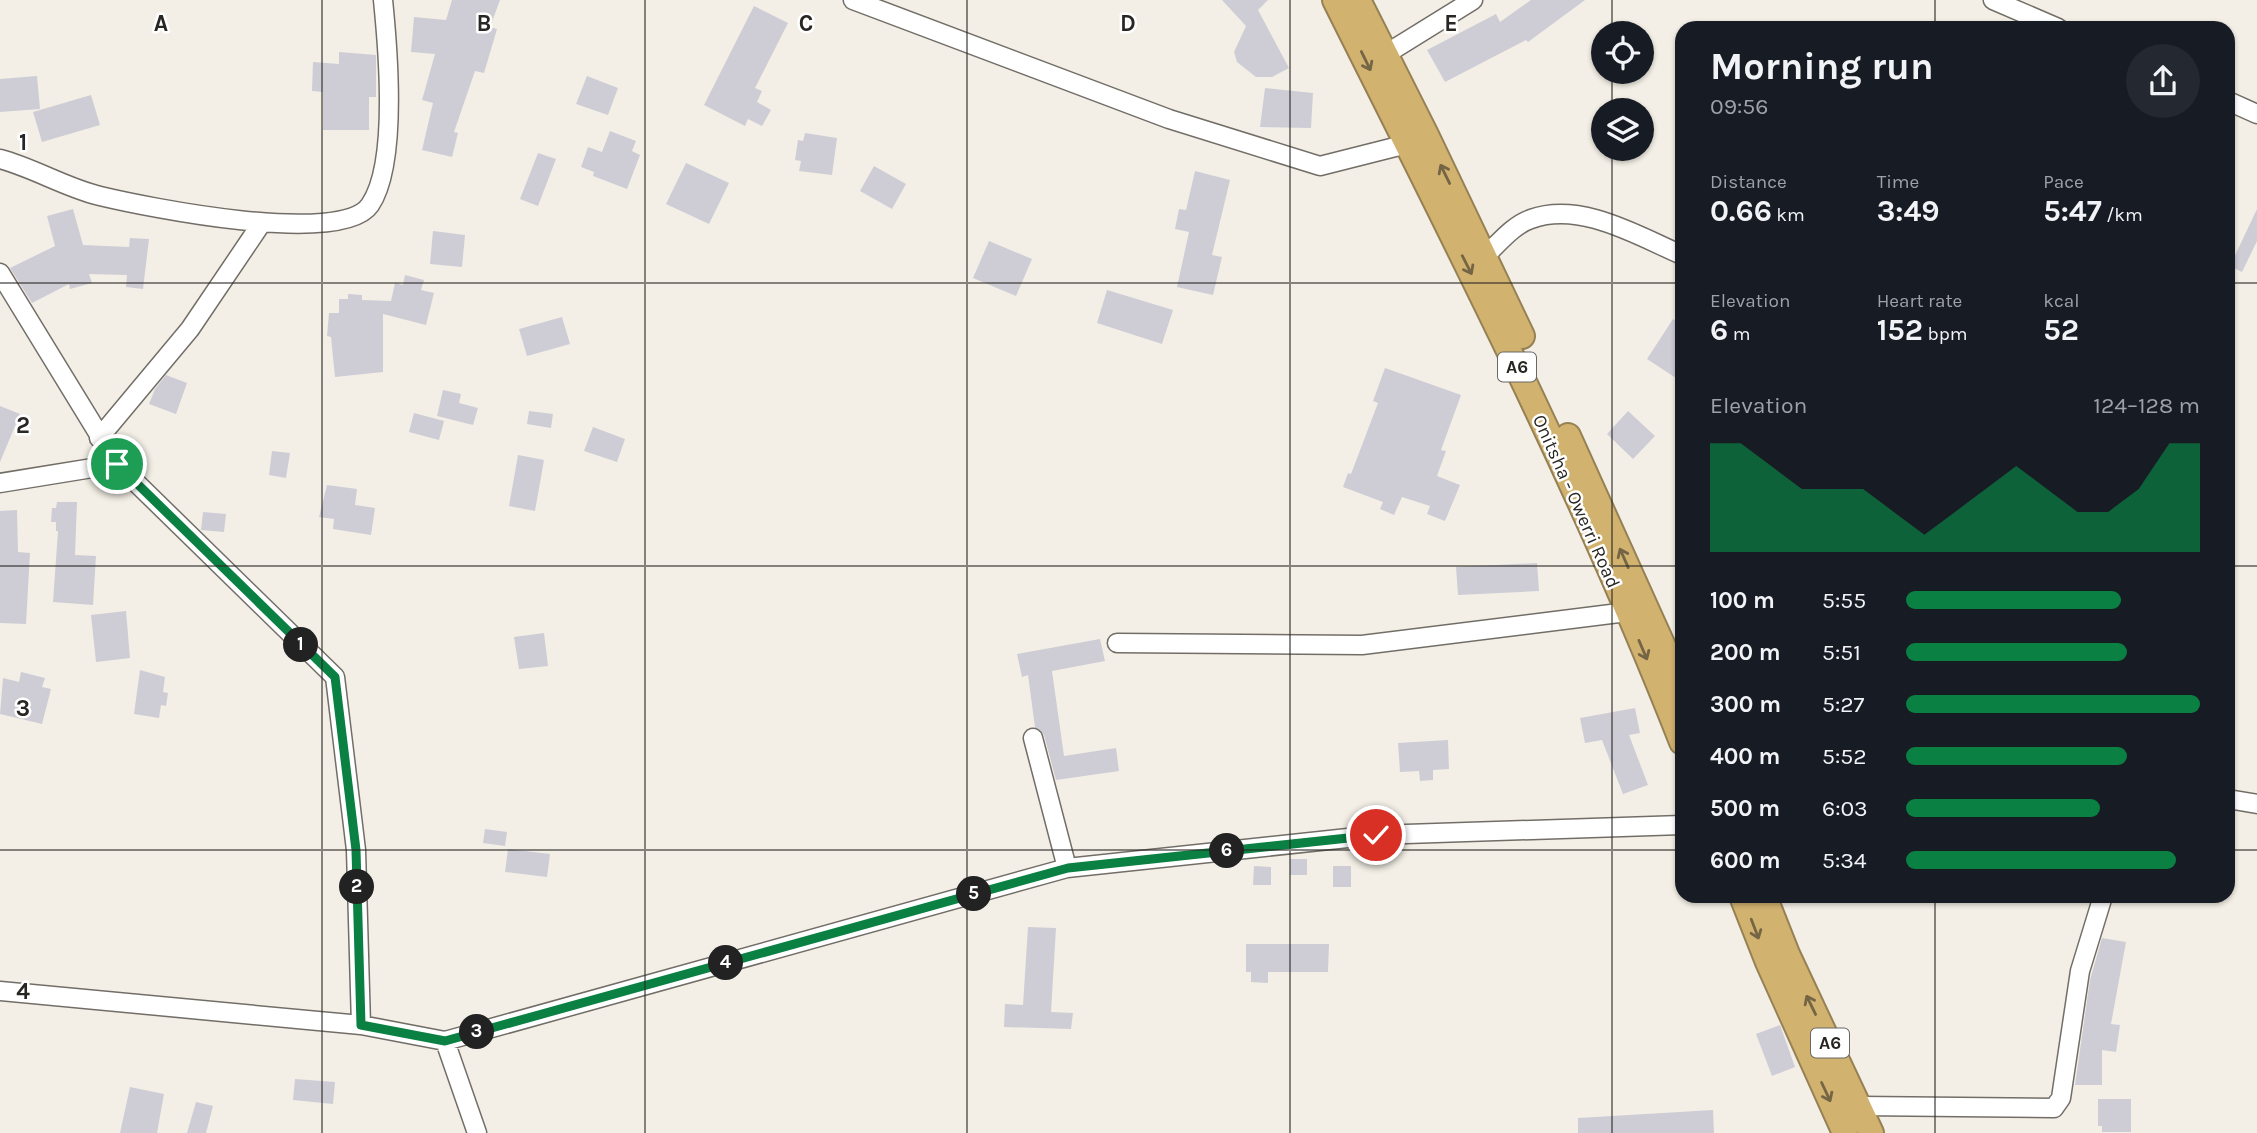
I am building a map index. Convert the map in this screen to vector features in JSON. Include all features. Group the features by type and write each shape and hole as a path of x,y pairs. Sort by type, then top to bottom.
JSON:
{"highway":[{"name":"Onitsha - Owerri Road","path":"1335,0 1500,330 1675,725"},
{"name":"Onitsha - Owerri Road","path":"1358,0 1485,256 1675,673"},
{"name":"A6","path":"1745,903 1768,962 1845,1133"},
{"name":"A6","path":"1767,903 1787,954 1871,1133"}],"street":[{"path":"0,159 98,196 261,224 342,222 369,207 382,176 390,61 383,0"},
{"path":"853,0 1169,119 1320,166 1407,144"},
{"path":"1386,54 1473,0"},
{"path":"1993,0 2042,21"},
{"path":"2235,105 2257,114"},
{"path":"1485,256 1515,228 1531,219 1549,216 1578,217 1609,223 1675,252"},
{"path":"99,438 190,329 261,224"},
{"path":"0,273 117,464 335,677 356,850 361,1025"},
{"path":"0,483 117,464"},
{"path":"1117,643 1362,645 1627,612"},
{"path":"1033,738 1068,868"},
{"path":"2235,800 2257,804"},
{"path":"0,991 361,1025 445,1041 1068,868 1376,835 1675,825"},
{"path":"1860,1106 2054,1108 2061,1098 2080,971 2101,903"},
{"path":"445,1041 477,1133"}],"building":[{"path":"452,0 500,0 490,27 497,29 484,73 475,71 454,132 458,133 452,157 422,150 433,103 422,100 435,54 411,52 414,17 446,20"},
{"path":"1222,0 1268,0 1258,10 1289,68 1272,77 1256,77 1237,62 1234,52 1246,26"},
{"path":"1531,0 1585,0 1528,42 1526,40 1445,82 1427,50 1496,14 1500,22"},
{"path":"754,6 788,23 755,88 762,91 757,102 771,110 762,126 748,119 745,126 704,105"},
{"path":"339,52 376,55 376,97 369,97 369,130 323,130 323,92 312,91 313,62 339,64"},
{"path":"37,76 40,109 0,112 0,79"},
{"path":"587,76 618,88 608,115 576,104"},
{"path":"1265,88 1313,93 1311,128 1260,127"},
{"path":"91,95 100,125 42,142 33,112"},
{"path":"610,131 636,141 632,151 640,155 627,189 593,176 594,172 581,167 588,147 602,152"},
{"path":"805,133 837,138 832,175 799,171 801,161 795,160 798,140 803,141"},
{"path":"538,153 556,159 538,206 520,199"},
{"path":"686,163 729,183 709,224 666,204"},
{"path":"874,166 906,184 892,209 860,191"},
{"path":"1195,171 1230,180 1212,255 1222,257 1213,295 1177,287 1189,232 1175,229 1179,209 1186,210"},
{"path":"73,209 83,245 129,247 130,238 149,239 143,289 126,287 127,275 89,274 92,283 70,289 69,284 32,303 10,268 55,246 47,216"},
{"path":"2257,209 2257,241 2242,272 2235,268 2235,255"},
{"path":"433,231 465,235 462,267 430,264"},
{"path":"989,241 1032,259 1016,296 973,278"},
{"path":"405,275 424,280 421,290 434,293 426,325 383,314 383,372 335,377 331,337 327,336 329,313 339,313 339,299 348,299 348,294 362,295 362,300 391,301 395,283 403,285"},
{"path":"1107,290 1173,310 1162,344 1097,323"},
{"path":"562,317 570,344 527,356 519,329"},
{"path":"1673,319 1675,320 1675,377 1647,359"},
{"path":"1385,368 1461,395 1441,450 1446,451 1437,476 1460,485 1445,521 1427,514 1430,506 1402,497 1394,515 1380,509 1383,502 1343,487 1348,473 1351,474 1378,403 1373,401"},
{"path":"166,375 187,383 176,414 149,404 155,389"},
{"path":"443,390 461,394 459,403 478,408 473,425 437,416"},
{"path":"0,406 20,414 0,462"},
{"path":"529,411 553,414 551,428 527,424"},
{"path":"1628,411 1655,436 1633,459 1607,434"},
{"path":"414,413 444,421 439,440 409,432"},
{"path":"593,427 625,439 617,462 584,451"},
{"path":"272,451 290,453 286,478 269,475"},
{"path":"518,455 544,460 535,511 509,506"},
{"path":"327,485 357,489 355,505 375,508 371,535 333,529 334,519 319,517"},
{"path":"57,502 77,502 75,555 96,556 93,605 53,602 58,531 56,522 51,522 52,508 56,508"},
{"path":"17,510 18,552 30,553 26,624 0,623 0,511"},
{"path":"203,512 226,514 224,532 201,530"},
{"path":"1537,563 1539,591 1458,595 1456,567"},
{"path":"126,611 130,658 96,662 91,615"},
{"path":"544,633 548,666 519,669 514,637"},
{"path":"1100,639 1105,661 1052,671 1064,756 1116,748 1119,771 1056,780 1044,735 1035,727 1028,675 1022,677 1017,654"},
{"path":"140,670 165,677 163,692 168,693 166,706 161,705 159,718 134,714"},
{"path":"21,672 45,678 42,687 51,689 42,724 0,714 3,678 19,682"},
{"path":"1635,708 1640,733 1629,735 1648,785 1623,794 1602,740 1585,743 1580,718"},
{"path":"1448,740 1449,769 1433,770 1433,780 1420,781 1419,771 1400,772 1398,743"},
{"path":"485,829 507,832 505,846 483,843"},
{"path":"508,849 550,854 547,877 505,872"},
{"path":"1290,859 1307,859 1307,875 1290,875"},
{"path":"1254,866 1271,867 1271,885 1253,885"},
{"path":"1333,866 1351,866 1351,887 1333,887"},
{"path":"1028,927 1056,928 1051,1012 1073,1013 1071,1029 1004,1027 1005,1004 1023,1005"},
{"path":"2102,938 2126,942 2111,1024 2120,1025 2116,1052 2102,1050 2102,1085 2075,1085 2090,980"},
{"path":"1246,944 1329,944 1328,972 1268,972 1268,983 1251,982 1251,972 1246,972"},
{"path":"1780,1025 1795,1067 1772,1076 1756,1034"},
{"path":"295,1079 335,1082 333,1104 293,1100"},
{"path":"130,1087 164,1094 157,1133 120,1133"},
{"path":"2098,1099 2131,1099 2131,1132 2102,1132 2102,1126 2098,1126"},
{"path":"196,1102 213,1106 206,1133 187,1133"},
{"path":"1713,1110 1714,1133 1578,1133 1578,1118"}],"route":[{"path":"117,464 335,677 356,850 361,1025 445,1041 1068,868 1376,835"}]}
